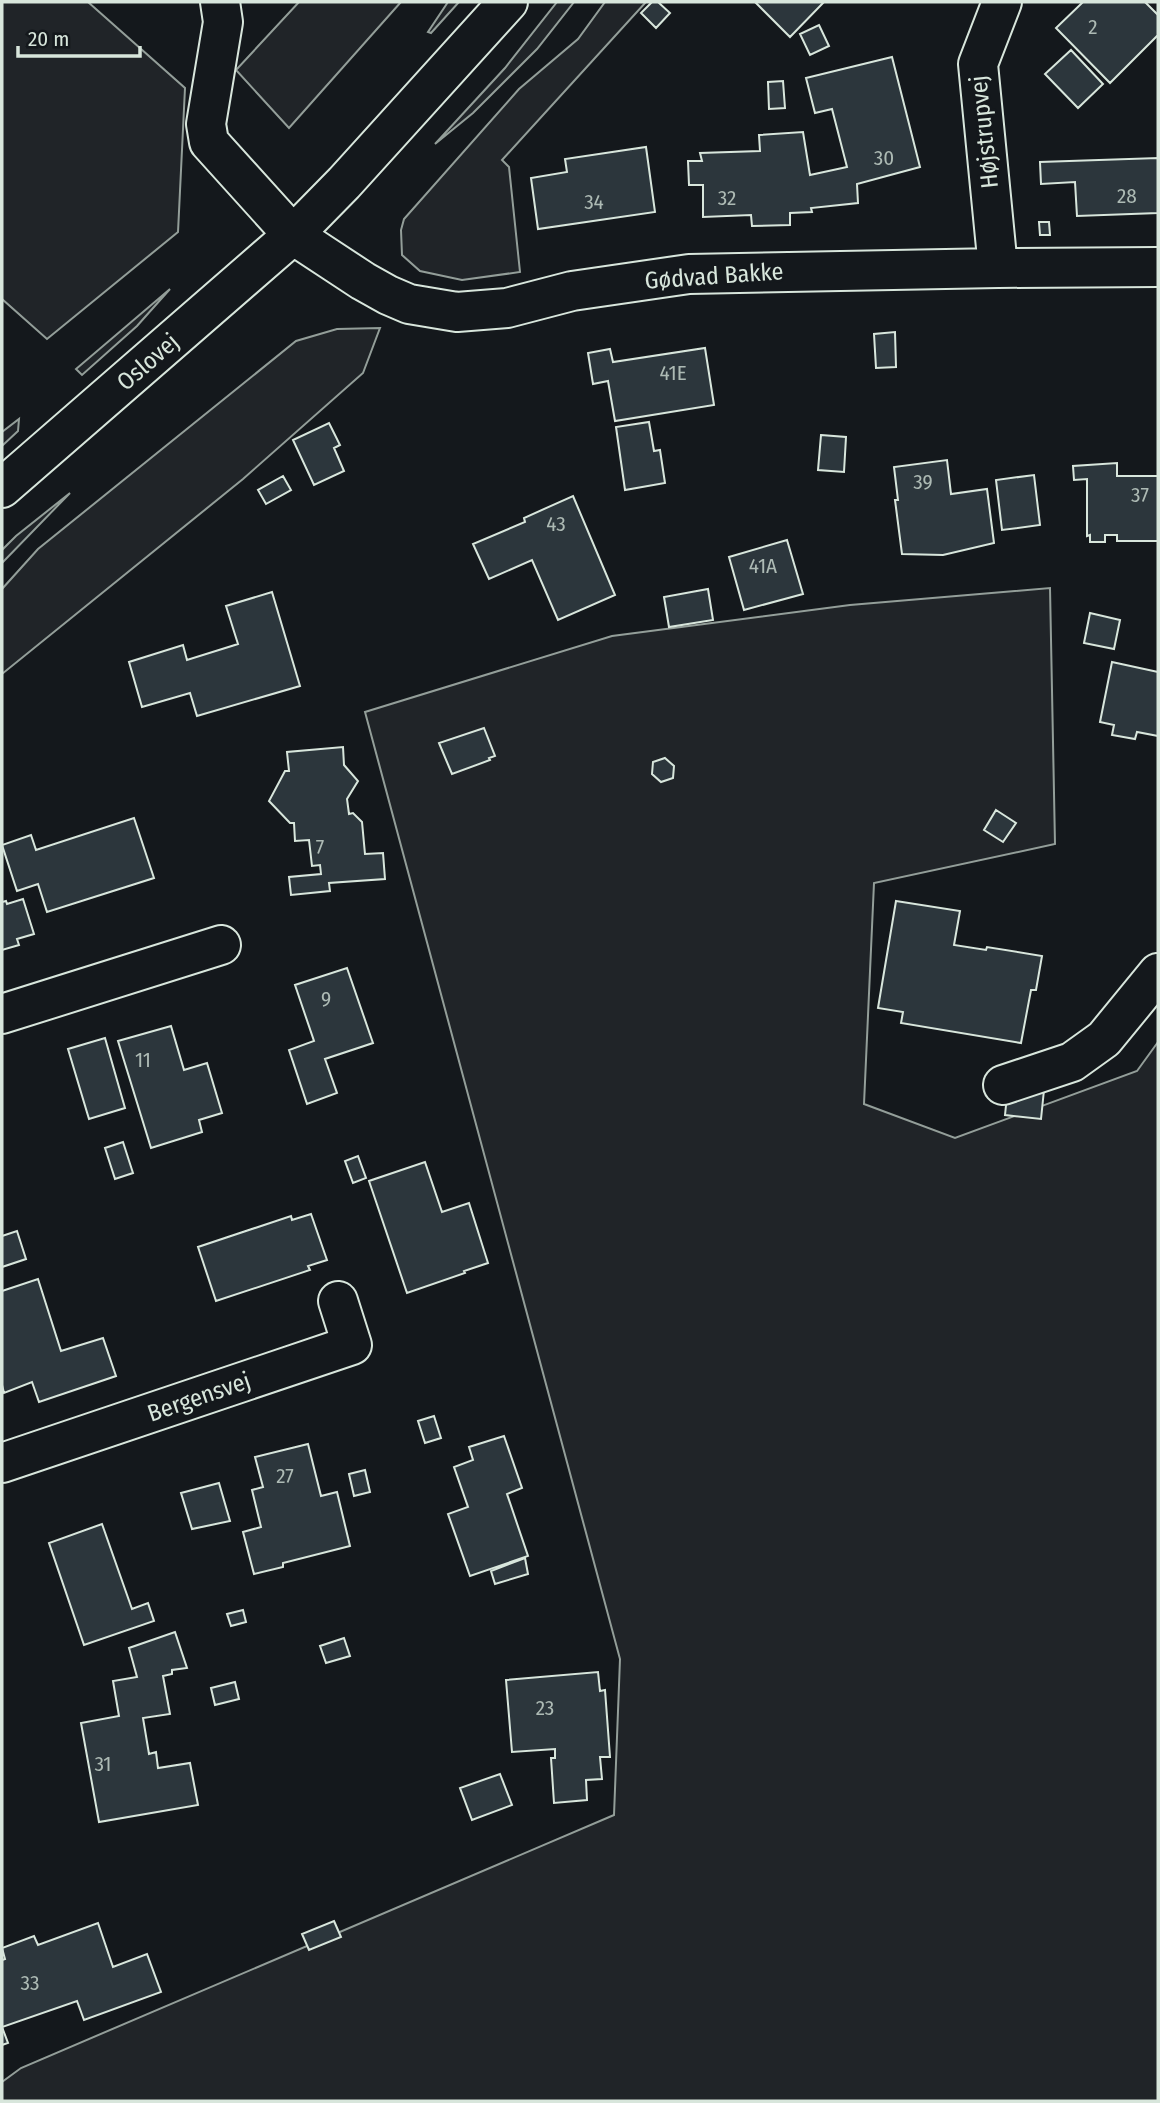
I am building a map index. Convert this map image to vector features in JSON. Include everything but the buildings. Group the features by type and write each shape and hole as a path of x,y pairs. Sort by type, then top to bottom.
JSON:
{"street":[{"path":"220,2 223,22 206,124 209,142 293,235"},
{"name":"Oslovej","path":"2,488 293,235 344,183 508,2"},
{"name":"Højstrupvej","path":"998,268 978,64 1002,2"},
{"name":"Gødvad Bakke","path":"293,235 388,295 409,304 457,312 507,308 572,291 689,274 1158,267"},
{"path":"2,1014 221,945"},
{"path":"1003,1085 1072,1062 1104,1039 1158,973"},
{"name":"Bergensvej","path":"2,1463 352,1345 338,1301"}],"shaded area":[{"path":"2,2 88,2 185,88 178,232 47,339 2,299"},
{"path":"299,2 401,2 289,128 236,70"},
{"path":"448,2 459,2 431,33 428,32"},
{"path":"557,2 574,2 537,49 473,113 435,144 505,68"},
{"path":"605,2 646,2 502,160 509,167 520,272 462,280 420,271 402,255 401,230 404,219 519,89 578,39"},
{"path":"170,289 137,326 82,375 76,369"},
{"path":"380,328 363,373 243,479 2,674 2,589 38,549 296,341 337,329"},
{"path":"19,419 18,431 2,446 2,432"},
{"path":"70,493 2,563 2,550"},
{"path":"1050,588 1055,844 874,883 864,1104 955,1138 1137,1071 1158,1042 1158,2101 2,2101 2,2082 21,2068 614,1815 620,1659 365,712 612,636 850,605"}]}
